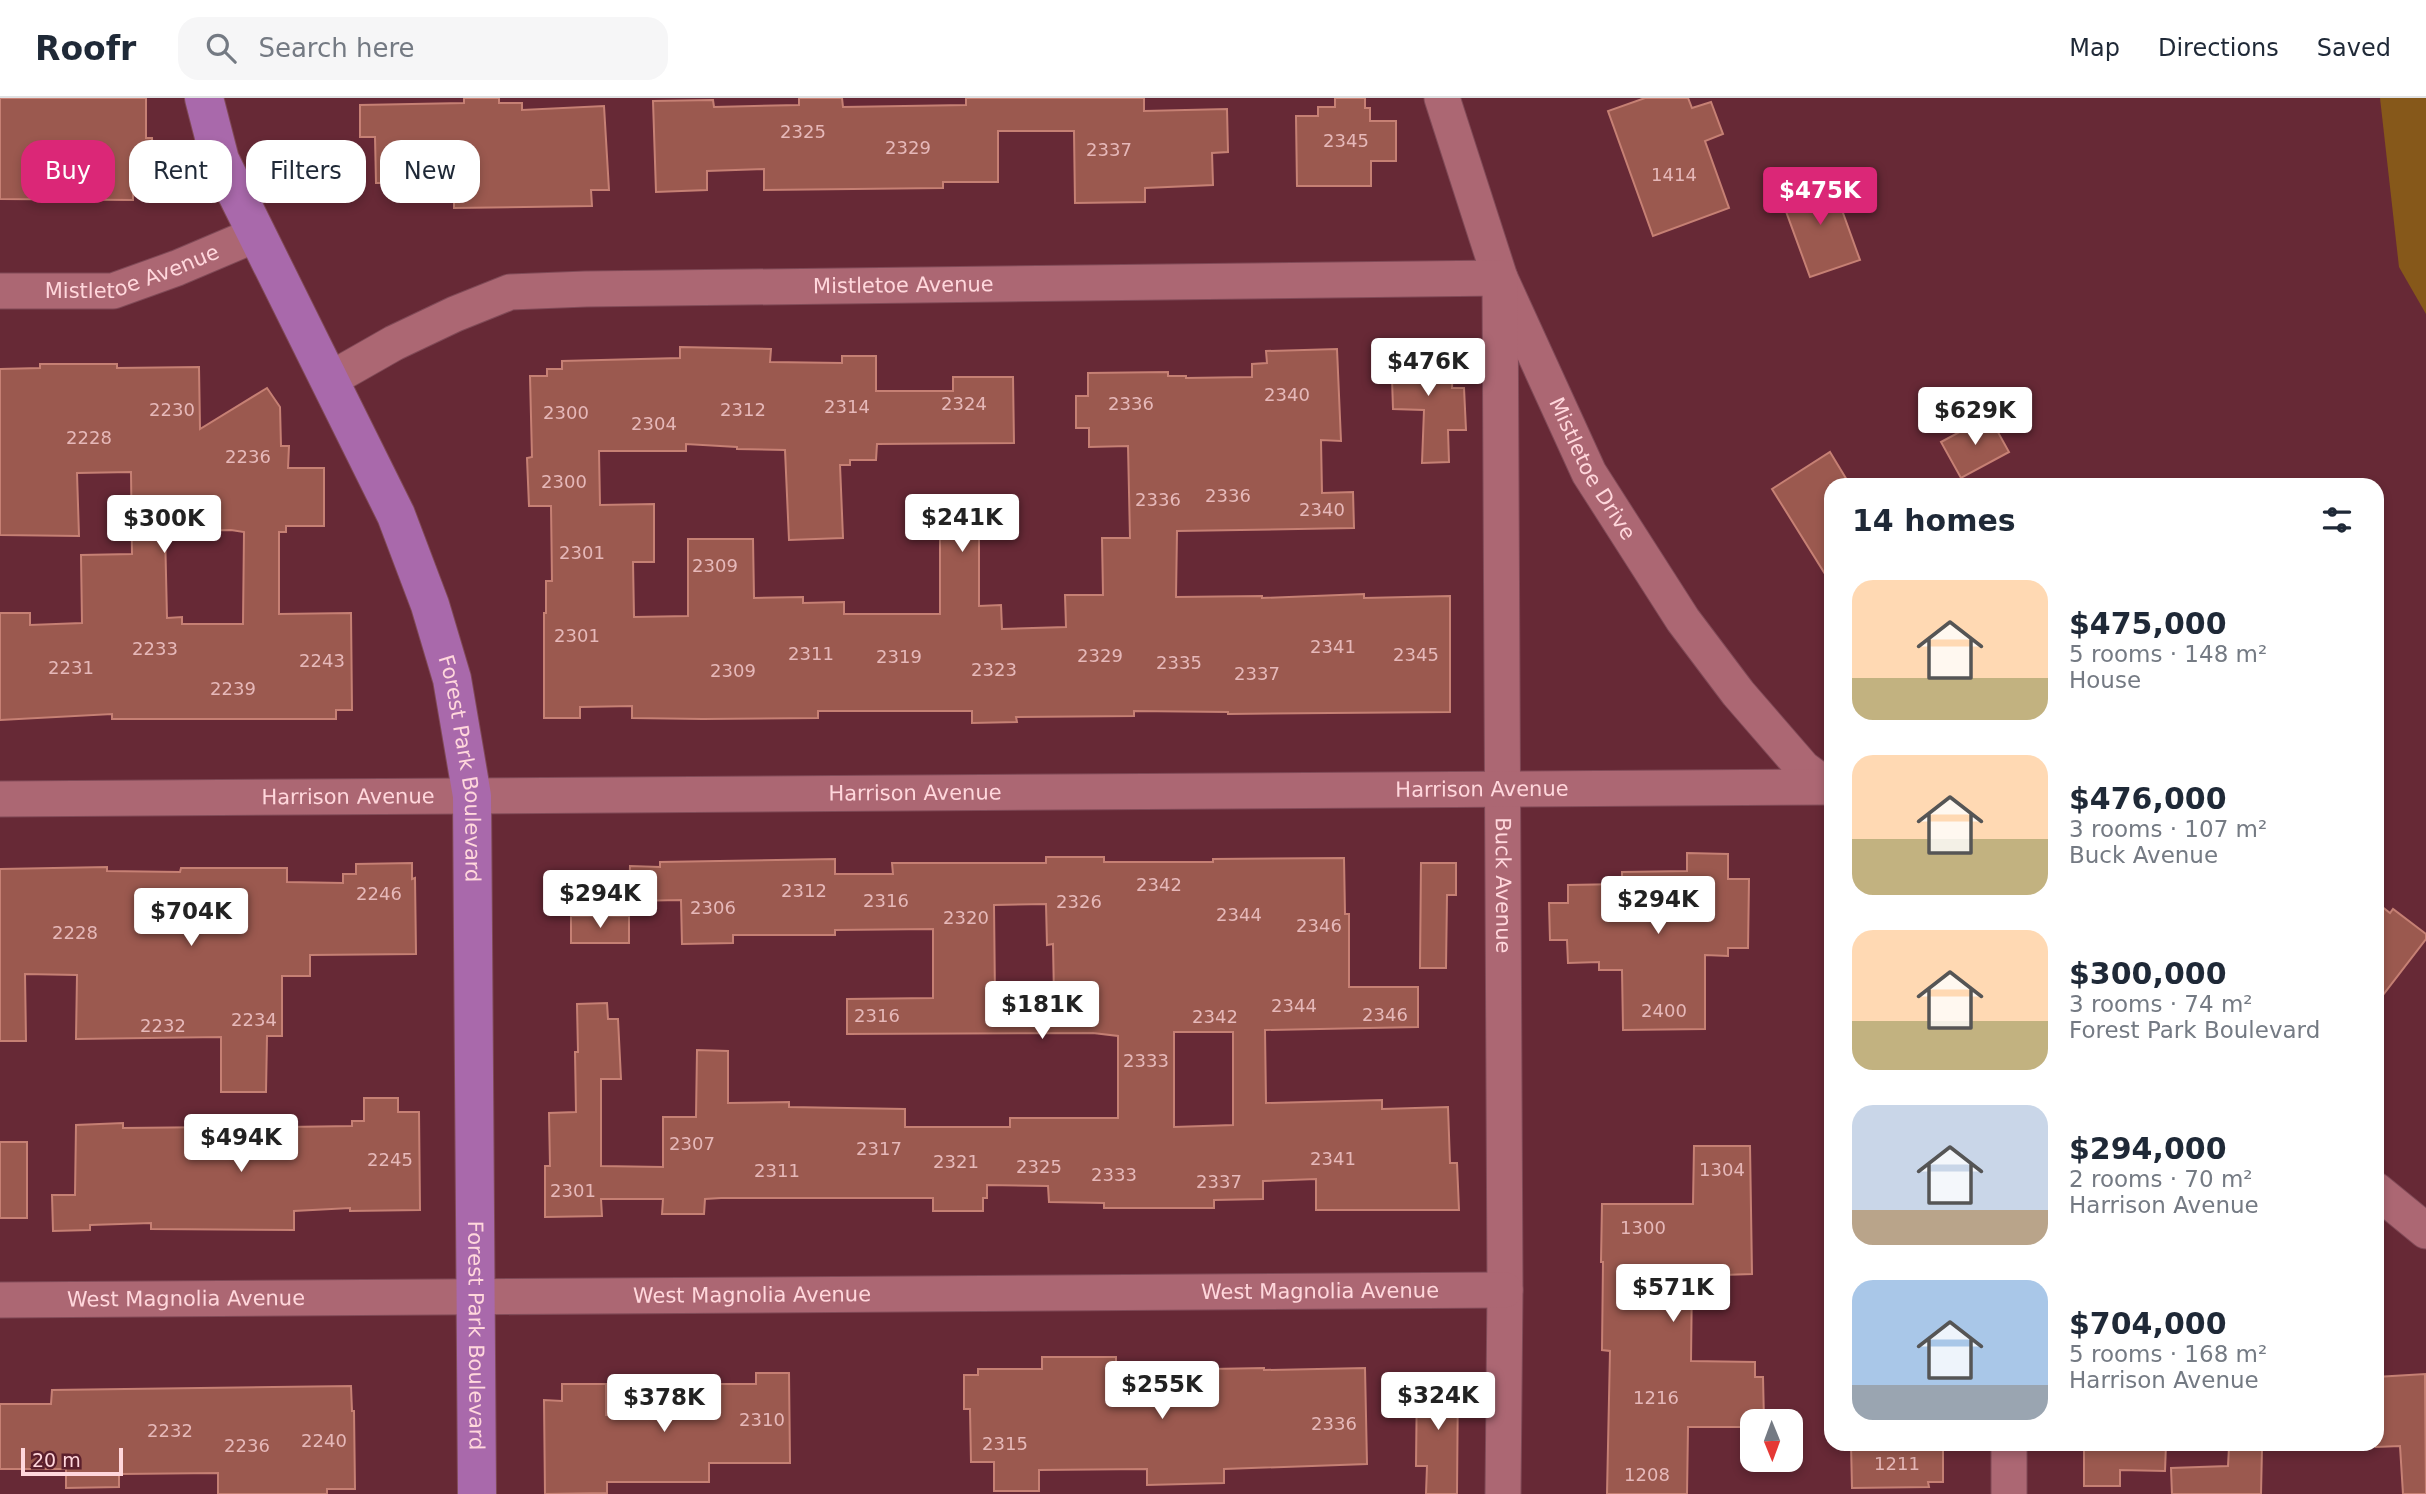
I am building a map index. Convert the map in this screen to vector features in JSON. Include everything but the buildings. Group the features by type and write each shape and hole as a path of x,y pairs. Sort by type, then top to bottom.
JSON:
{"main road":[{"name":"Forest Park Boulevard","path":"204,98 220,160 396,515 429,605 452,679 472,796 477,1494"}],"street":[{"name":"Mistletoe Drive","path":"1442,98 1500,278 1589,473 1683,620 1738,693 1803,768 1824,784"},
{"name":"Mistletoe Avenue","path":"0,291 113,291 177,268 257,234"},
{"name":"Mistletoe Avenue","path":"328,380 455,313 510,292 1500,278"},
{"name":"Buck Avenue","path":"1500,278 1505,1290 1503,1494"},
{"name":"Harrison Avenue","path":"0,799 1824,788"},
{"path":"2384,1197 2426,1231"},
{"name":"West Magnolia Avenue","path":"0,1300 1505,1290"},
{"path":"2009,1451 2009,1494"}],"shaded area":[{"path":"2380,98 2426,98 2426,314 2399,267"}]}
